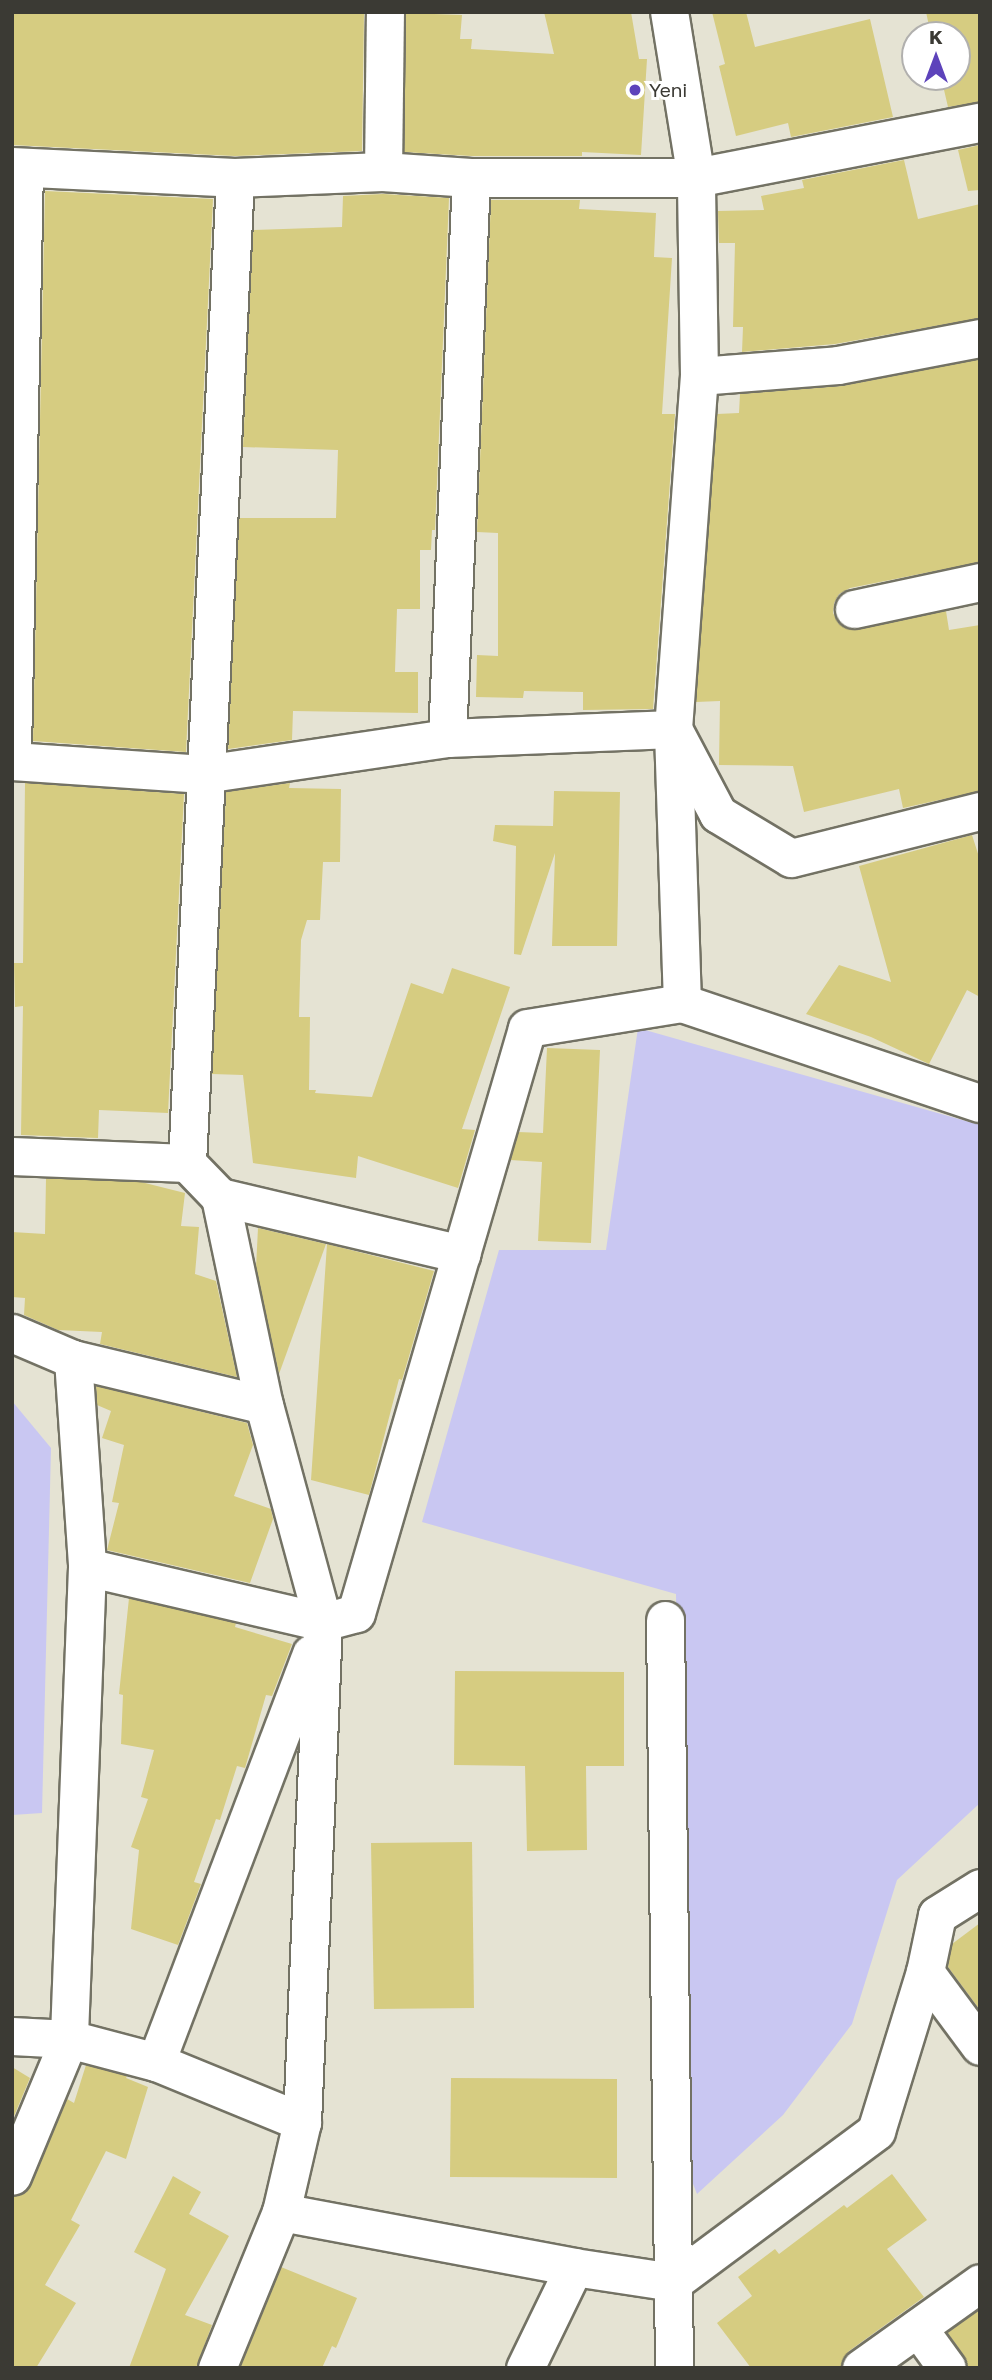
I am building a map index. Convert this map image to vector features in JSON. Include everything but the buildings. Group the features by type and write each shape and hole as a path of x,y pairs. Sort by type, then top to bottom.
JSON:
{"street":[{"path":"383,172 385,12"},
{"path":"669,12 696,178 699,376 674,729 682,1003"},
{"path":"12,750 18,167 235,178 383,172 471,178 696,178 980,123"},
{"path":"187,1163 235,178"},
{"path":"447,738 471,178"},
{"path":"699,376 838,365 980,338"},
{"path":"854,609 980,582"},
{"path":"12,761 204,774 447,738 674,729"},
{"path":"674,729 718,814 791,858 980,811"},
{"path":"87,1567 323,1622 356,1613 527,1028 682,1003 980,1103"},
{"path":"12,1156 187,1163 220,1197 264,1405 323,1622 302,2122 281,2212 217,2368"},
{"path":"220,1197 461,1254"},
{"path":"12,1333 73,1359 264,1405"},
{"path":"12,2176 69,2039 87,1567 73,1359"},
{"path":"665,1620 674,2368"},
{"path":"156,2062 323,1622"},
{"path":"281,2212 574,2267 673,2282 876,2131 925,1972 937,1915 980,1888"},
{"path":"925,1972 980,2046"},
{"path":"12,2036 69,2039 156,2062 302,2122"},
{"path":"525,2368 574,2267"},
{"path":"861,2368 980,2284"},
{"path":"918,2328 947,2368"}],"shaded area":[{"path":"638,1028 980,1125 980,1803 897,1880 852,2024 783,2115 697,2194 683,2158 676,1594 422,1522 499,1250 606,1250"},
{"path":"12,1401 51,1448 42,1813 12,1815"}],"place":[{"name":"Yeni","path":"635,90"}]}
